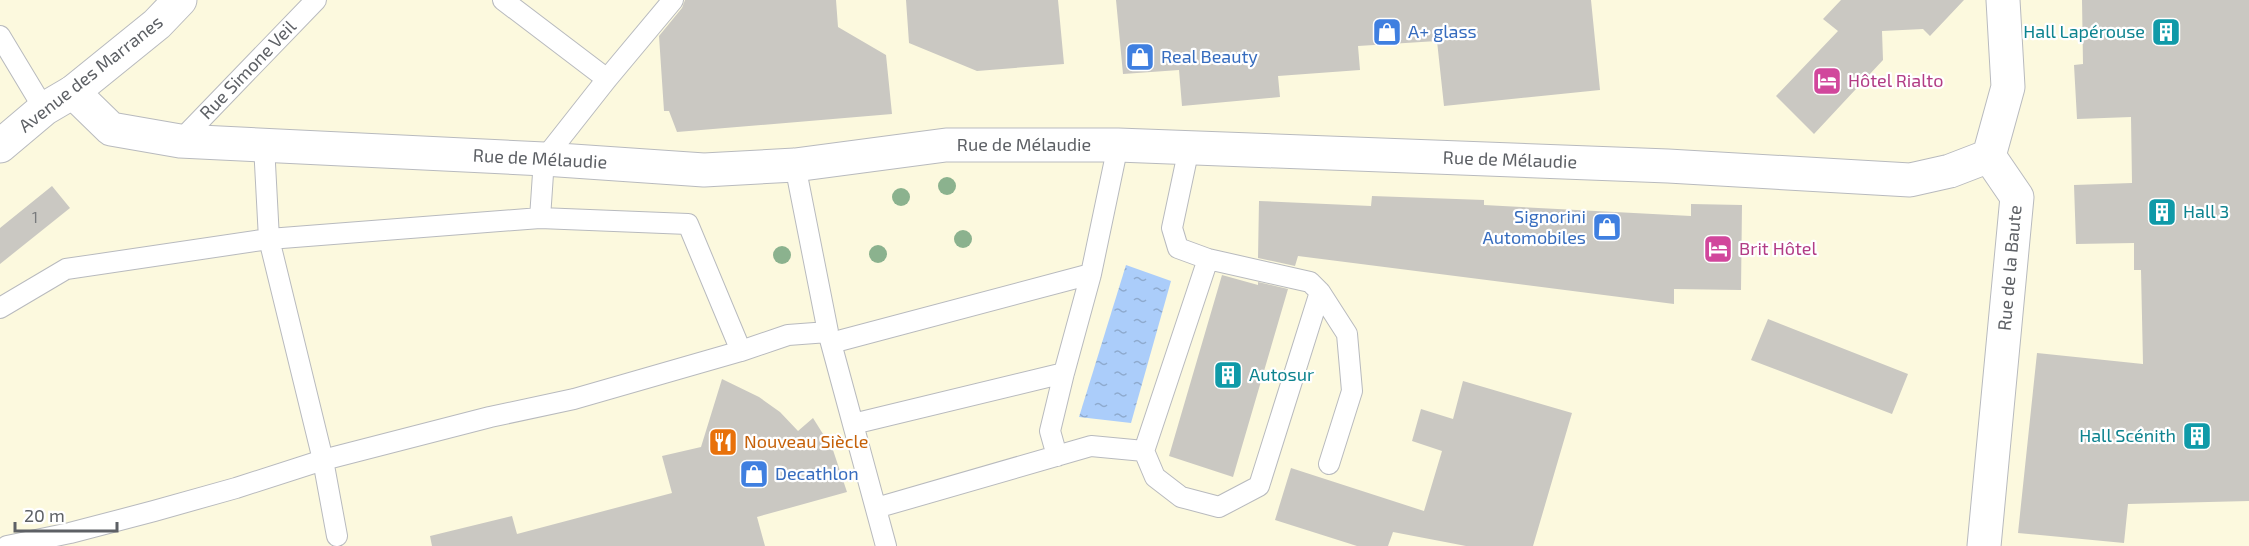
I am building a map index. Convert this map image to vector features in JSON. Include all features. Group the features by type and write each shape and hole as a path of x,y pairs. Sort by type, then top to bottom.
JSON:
{"street":[{"name":"Avenue des Marranes","path":"0,146 44,109 73,92 158,24 180,0"},
{"path":"1989,156 2008,87 2003,0"},
{"name":"Rue de Mélaudie","path":"73,92 111,129 180,141 544,159 704,170 795,165 946,145 1118,145 1668,166 1911,180 1950,171 1989,156"},
{"name":"Rue de la Baute","path":"1984,546 2017,197 1989,156"}],"lane":[{"name":"Rue Simone Veil","path":"180,141 316,0"},
{"path":"503,0 607,79"},
{"path":"540,218 544,159 673,0"},
{"path":"0,36 44,109"},
{"path":"264,145 269,239 323,460 337,536"},
{"path":"1057,456 1050,431 1091,274 1118,145"},
{"path":"1189,148 1172,228 1178,248 1208,259 1310,282 1320,292 1347,334 1352,391 1329,464"},
{"path":"795,165 829,337 886,546"},
{"path":"0,308 66,269 269,239 540,218 688,224 741,351"},
{"path":"1208,259 1144,451 1155,477 1181,497 1219,507 1259,486 1320,292"},
{"path":"7,546 70,533 154,511 323,460 490,417 574,399 741,351 788,335 829,337 1091,274"},
{"path":"853,424 1064,373"},
{"path":"876,508 1091,446 1144,451"}],"shaded area":[{"path":"0,0 2249,0 2249,546 0,546"}],"water":[{"path":"1126,265 1171,281 1131,423 1079,417"}],"building":[{"path":"685,0 836,0 838,27 886,55 892,114 677,132 669,111 664,111 659,36 682,8"},
{"path":"906,0 1058,0 1064,64 977,71 909,43"},
{"path":"1116,0 1591,0 1600,90 1444,106 1437,41 1358,46 1360,70 1278,76 1280,97 1182,106 1179,70 1123,74"},
{"name":"Hôtel Rialto","path":"1841,0 1964,0 1930,36 1923,29 1882,31 1883,60 1814,134 1776,96 1838,31 1823,19"},
{"path":"2082,0 2249,0 2249,501 2128,504 2124,543 2018,533 2037,353 2143,364 2141,270 2134,270 2134,243 2076,244 2074,185 2132,183 2131,117 2077,119 2074,65 2083,64"},
{"path":"52,186 70,208 0,264 0,228"},
{"path":"1372,196 1484,200 1484,205 1691,216 1691,204 1742,205 1741,290 1674,289 1674,304 1298,256 1295,266 1258,258 1259,201 1371,206"},
{"name":"Autosur","path":"1222,275 1258,285 1258,282 1288,289 1233,477 1169,456"},
{"path":"1768,319 1908,374 1892,414 1751,360"},
{"name":"Decathlon","path":"722,379 759,397 780,412 798,431 813,418 833,450 847,492 757,517 765,546 432,546 430,536 512,516 517,534 672,493 662,456 701,447"},
{"path":"1463,381 1572,413 1533,546 1466,546 1393,532 1388,546 1357,546 1275,520 1291,468 1424,511 1442,451 1412,441 1421,409 1453,419"}],"place":[{"name":"A+ glass","path":"1387,32"},
{"name":"Hall Lapérouse","path":"2166,32"},
{"name":"Real Beauty","path":"1140,57"},
{"name":"Hôtel Rialto","path":"1827,81"},
{"name":"Hall 3","path":"2162,212"},
{"name":"Signorini Automobiles","path":"1607,227"},
{"name":"Brit Hôtel","path":"1718,249"},
{"name":"Autosur","path":"1228,375"},
{"name":"Hall Scénith","path":"2197,436"},
{"name":"Nouveau Siècle","path":"723,442"},
{"name":"Decathlon","path":"754,474"}]}
